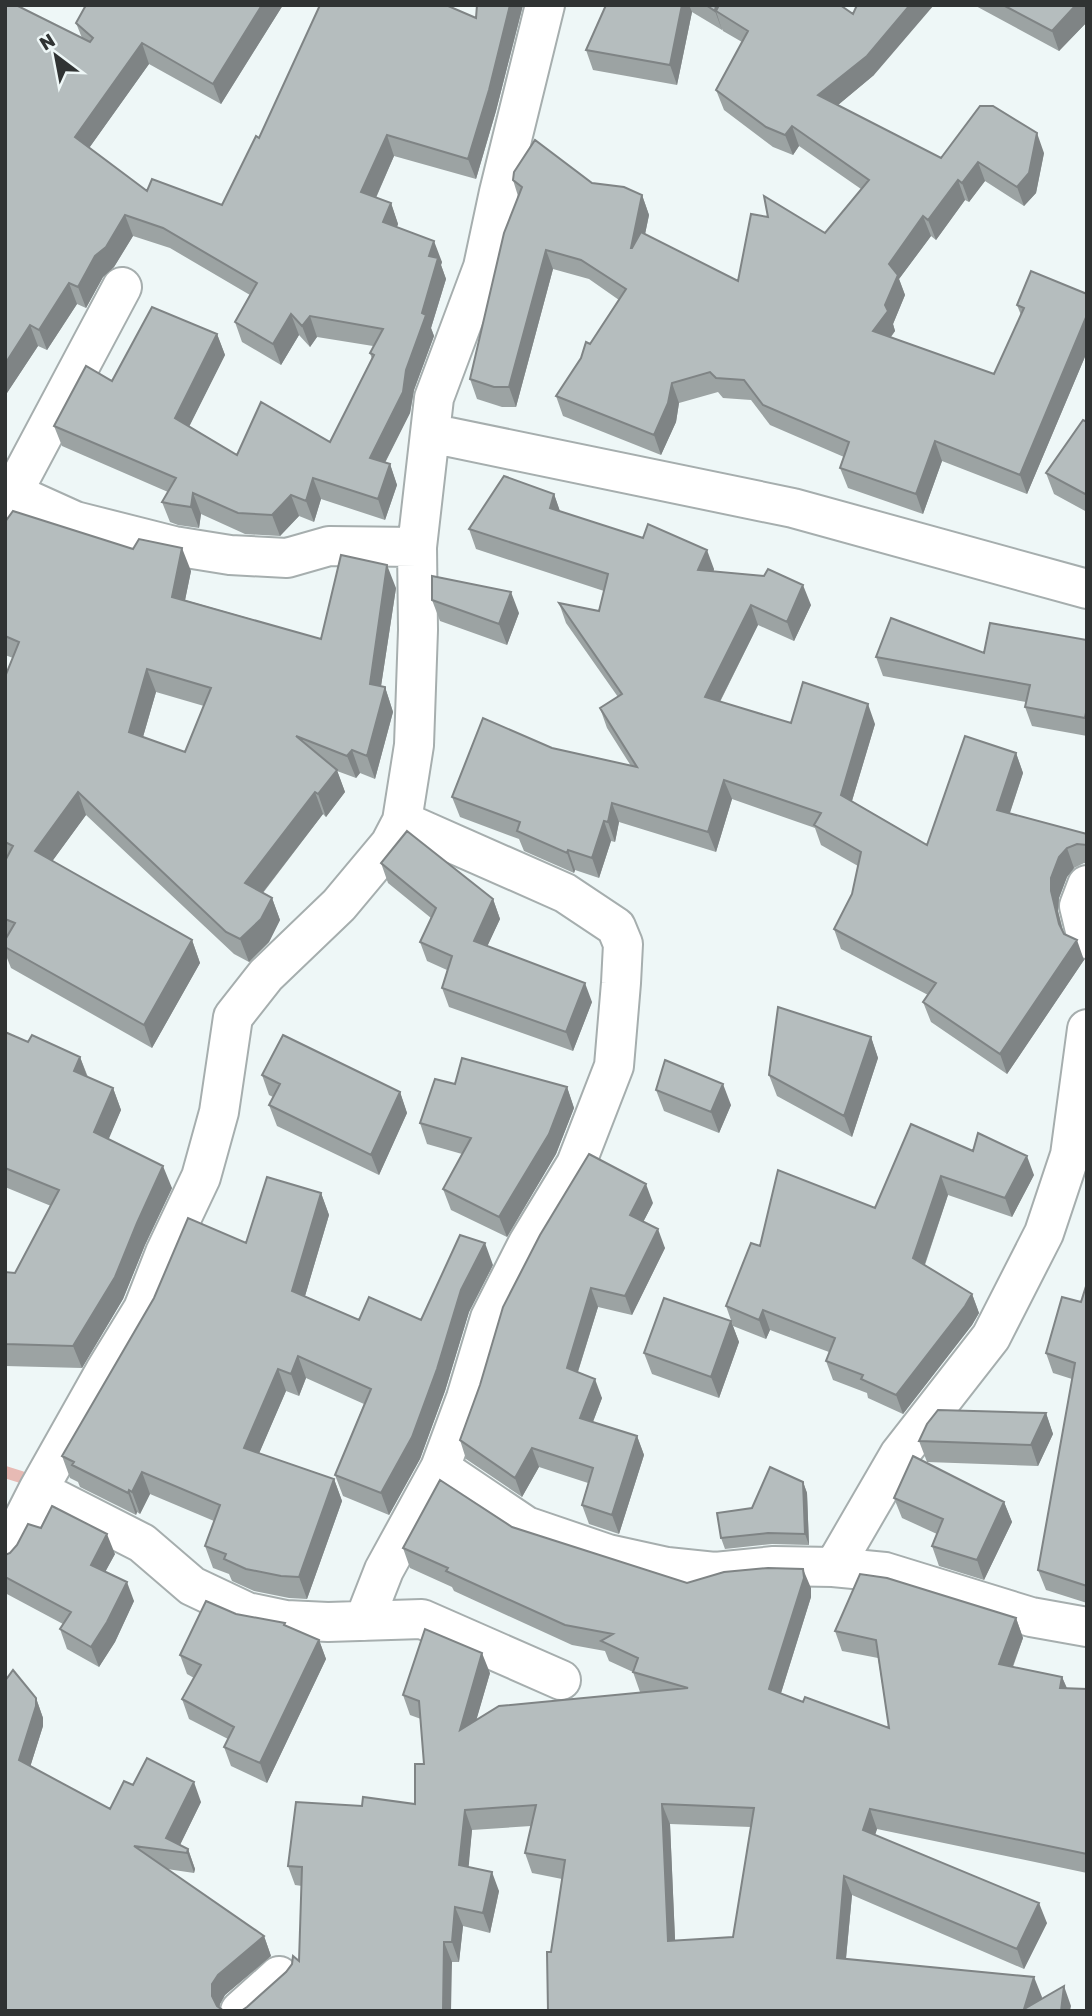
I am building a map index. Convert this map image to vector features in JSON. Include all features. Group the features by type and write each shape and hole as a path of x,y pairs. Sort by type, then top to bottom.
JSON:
{"street":[{"path":"5,1555 104,1371 143,1309 164,1253 201,1177 219,1112 233,1017 266,975 338,905 390,844 402,821 414,745 418,630 416,547 434,398 483,267 545,5"},
{"path":"122,286 9,500 99,528 174,546 230,555 287,558 329,546 416,547"},
{"path":"430,433 793,508 1087,589"},
{"path":"363,1621 384,1570 440,1468 466,1398 490,1318 528,1243 576,1164 614,1066 622,944 616,927 565,893 402,821"},
{"path":"1087,885 1079,906 1087,939"},
{"path":"834,1567 900,1455 991,1337 1044,1233 1070,1155 1087,1029"},
{"path":"440,1468 526,1526 608,1554 667,1567 715,1572 774,1566 834,1567 886,1572 1031,1617 1087,1628"},
{"path":"38,1490 142,1543 192,1586 247,1612 286,1620 422,1619 561,1680"},
{"path":"240,2011 279,1976"}],"building":[{"path":"5,5 16,5 90,42 93,38 76,23 86,5 262,5 213,84 142,43 75,137 147,191 152,179 222,205 256,136 259,138 320,5 446,5 476,18 477,5 510,5 489,90 468,159 387,135 361,192 391,203 383,222 434,241 429,256 438,258 422,313 426,315 406,370 403,392 370,458 390,464 378,499 313,478 306,501 291,495 272,515 238,513 193,493 191,507 162,502 176,478 54,426 86,366 112,381 152,307 217,334 175,418 237,455 261,402 330,442 374,355 370,353 383,329 310,316 302,326 291,314 273,344 235,322 257,283 163,228 125,215 106,247 95,256 78,287 69,283 39,330 30,325 5,364"},
{"path":"606,5 682,5 670,65 586,50"},
{"path":"719,5 840,5 853,14 857,5 910,5 867,56 818,95 941,158 980,106 993,106 1037,133 1029,173 1017,187 978,162 962,183 958,180 928,220 923,216 889,264 898,275 885,305 888,311 873,331 994,374 1024,308 1017,305 1031,271 1087,294 1087,315 1020,475 935,441 916,494 840,468 849,442 763,405 744,380 716,378 710,372 672,383 668,403 654,435 556,396 581,358 586,342 590,344 626,289 581,260 546,250 509,387 494,387 470,379 504,233 522,187 513,180 514,172 535,140 592,183 624,187 642,195 631,248 641,232 738,281 751,214 768,217 764,196 825,233 869,180 792,126 785,135 766,127 716,90 748,31 716,11"},
{"path":"1003,5 1076,5 1052,31"},
{"path":"1083,420 1087,422 1087,495 1046,473"},
{"path":"504,476 554,494 550,508 643,538 648,524 707,550 698,570 764,576 768,569 803,585 787,622 751,605 705,697 791,723 803,682 868,704 841,795 927,845 965,736 1016,753 997,810 1087,834 1087,845 1077,844 1067,848 1059,857 1051,878 1051,891 1059,924 1064,934 1077,940 1000,1054 923,1002 936,983 834,929 852,894 861,852 814,825 821,813 724,780 708,832 612,803 608,822 604,821 592,858 568,850 567,853 517,831 520,822 452,797 483,718 552,748 637,767 600,708 622,694 559,603 599,611 608,574 469,529"},
{"path":"13,511 133,549 139,539 182,548 172,597 321,639 341,555 387,565 370,684 385,689 367,756 352,750 347,756 296,736 337,770 318,794 315,792 245,883 272,898 261,919 240,939 226,932 78,792 35,851 192,940 144,1025 5,947 5,940 15,923 5,919 5,861 13,846 5,842 5,677 19,642 5,636 5,522","holes":["147,669 211,688 185,752 129,732"]},
{"path":"432,576 511,592 499,624 432,600"},
{"path":"891,618 984,653 990,623 1087,640 1085,718 1025,707 1030,685 876,657"},
{"path":"407,831 493,899 474,941 585,983 566,1032 442,988 452,956 420,942 436,908 381,863"},
{"path":"778,1007 871,1037 844,1116 769,1075"},
{"path":"5,1032 28,1042 32,1035 80,1057 74,1071 113,1088 94,1132 163,1166 115,1277 73,1346 5,1344 5,1272 15,1273 59,1190 5,1168"},
{"path":"283,1035 400,1092 371,1155 269,1105 280,1084 262,1075"},
{"path":"462,1058 567,1087 549,1134 499,1217 443,1189 471,1138 420,1123 435,1079 455,1084"},
{"path":"665,1060 723,1084 711,1112 656,1090"},
{"path":"911,1124 973,1151 978,1133 1027,1156 1005,1198 941,1176 913,1258 972,1294 896,1395 861,1379 863,1375 826,1361 835,1338 763,1310 759,1320 726,1306 751,1243 760,1246 778,1170 875,1208"},
{"path":"589,1154 646,1184 630,1215 658,1229 625,1296 591,1288 567,1368 595,1379 580,1418 637,1436 612,1515 582,1505 593,1468 532,1448 515,1478 460,1440 480,1385 503,1307 540,1235"},
{"path":"267,1177 321,1193 292,1291 359,1320 369,1297 421,1320 460,1235 485,1243 461,1290 437,1369 412,1437 381,1493 335,1475 371,1389 298,1356 291,1374 278,1369 244,1448 334,1479 299,1577 246,1569 224,1559 226,1554 205,1546 220,1505 142,1472 132,1492 129,1490 128,1493 72,1465 74,1462 62,1456 154,1298 188,1218 246,1243"},
{"path":"1087,1283 1087,1586 1038,1570 1075,1363 1046,1353 1062,1297 1081,1302"},
{"path":"664,1298 731,1321 711,1377 644,1353"},
{"path":"938,1410 1046,1413 1031,1445 919,1441"},
{"path":"913,1456 1004,1502 977,1560 932,1546 943,1519 894,1498"},
{"path":"770,1467 803,1482 805,1534 768,1533 721,1538 717,1513 752,1508"},
{"path":"440,1480 512,1527 687,1583 724,1572 768,1568 803,1569 804,1578 769,1689 803,1702 805,1697 889,1728 876,1640 835,1631 860,1574 887,1578 1016,1618 999,1664 1062,1677 1060,1688 1087,1689 1087,1854 870,1809 863,1830 1039,1903 1017,1949 844,1876 837,1958 1034,1977 1024,2009 1064,1986 1061,2011 548,2011 547,1952 551,1952 565,1860 525,1853 536,1805 465,1810 459,1865 492,1872 483,1913 455,1907 452,1942 444,1942 443,2011 241,2011 286,1972 292,1964 293,1956 299,1961 302,1867 288,1866 296,1802 362,1806 363,1797 415,1804 415,1764 424,1764 419,1701 403,1695 425,1629 482,1653 460,1730 499,1706 688,1688 633,1672 638,1658 601,1641 613,1634 565,1625 446,1571 448,1568 403,1548","holes":["662,1804 754,1808 733,1937 668,1941"]},
{"path":"52,1506 107,1534 91,1565 127,1582 91,1647 60,1629 71,1612 5,1577 5,1555 17,1545 28,1524 41,1528"},
{"path":"206,1601 236,1614 285,1623 284,1625 319,1640 260,1763 224,1747 234,1727 182,1699 201,1665 180,1655"},
{"path":"13,1670 36,1698 36,1706 19,1760 110,1809 124,1781 133,1785 147,1758 194,1782 166,1838 188,1849 187,1853 134,1846 264,1936 218,1975 212,1984 212,1996 217,2006 224,2011 5,2011 5,1681"}],"waterway":[{"path":"5,1472 21,1477"}]}
